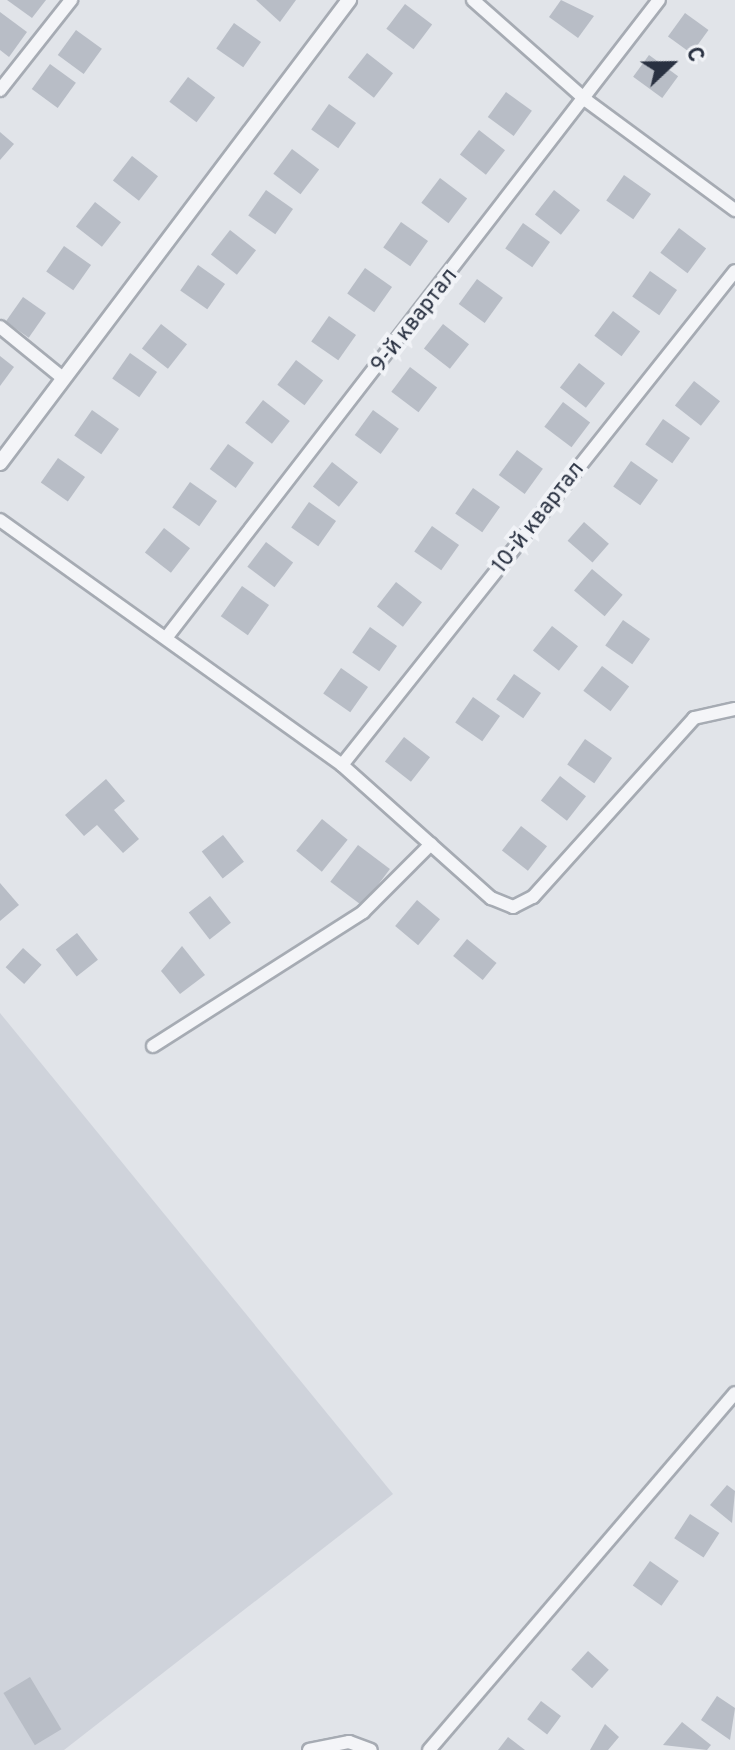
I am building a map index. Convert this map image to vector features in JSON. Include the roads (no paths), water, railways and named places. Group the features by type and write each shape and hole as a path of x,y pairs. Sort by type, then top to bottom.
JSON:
{"street":[{"path":"0,90 71,0"},
{"path":"0,463 349,0"},
{"path":"473,0 587,101 735,210"},
{"name":"9-й квартал","path":"166,638 587,101 659,0"},
{"name":"10-й квартал","path":"342,765 735,271"},
{"path":"0,327 64,379"},
{"path":"0,520 342,765 491,898 513,907 533,897 694,718 735,709"},
{"path":"153,1046 363,912 431,844"},
{"path":"429,1750 735,1393"},
{"path":"309,1750 349,1742 371,1750"}]}
